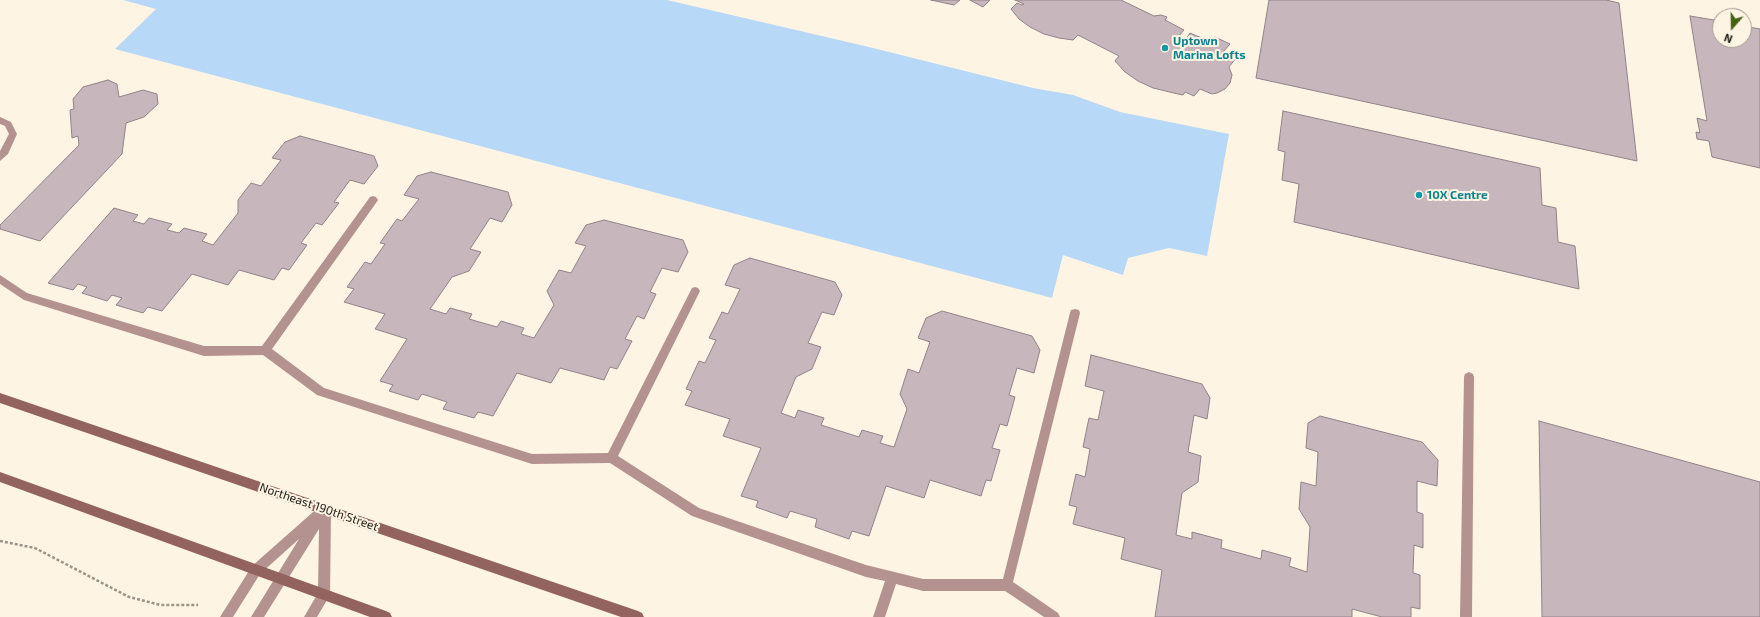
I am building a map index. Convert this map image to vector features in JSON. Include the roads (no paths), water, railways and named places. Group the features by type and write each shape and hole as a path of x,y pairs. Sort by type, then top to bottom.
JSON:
{"street":[{"path":"0,120 8,124 13,134 5,152 0,157"},
{"path":"265,350 373,200"},
{"path":"0,279 24,296 204,351 265,350 321,392 532,459 611,458 696,512 866,571 922,584 1007,585 1054,617"},
{"path":"611,458 695,292"},
{"path":"1007,585 1074,313"},
{"path":"1466,617 1470,377"},
{"name":"Northeast 190th Street","path":"0,398 638,617"},
{"path":"0,477 386,617"},
{"path":"226,617 256,570 325,509"},
{"path":"257,617 325,509"},
{"path":"310,617 324,594 325,509"},
{"path":"879,617 892,577"}],"water":[{"path":"123,0 667,0 869,47 1033,88 1073,95 1120,112 1229,134 1207,256 1169,248 1128,258 1123,275 1063,255 1052,298 115,49 156,9"}],"place":[{"name":"Uptown Marina Lofts","path":"1165,48"},
{"name":"10X Centre","path":"1419,195"}]}
